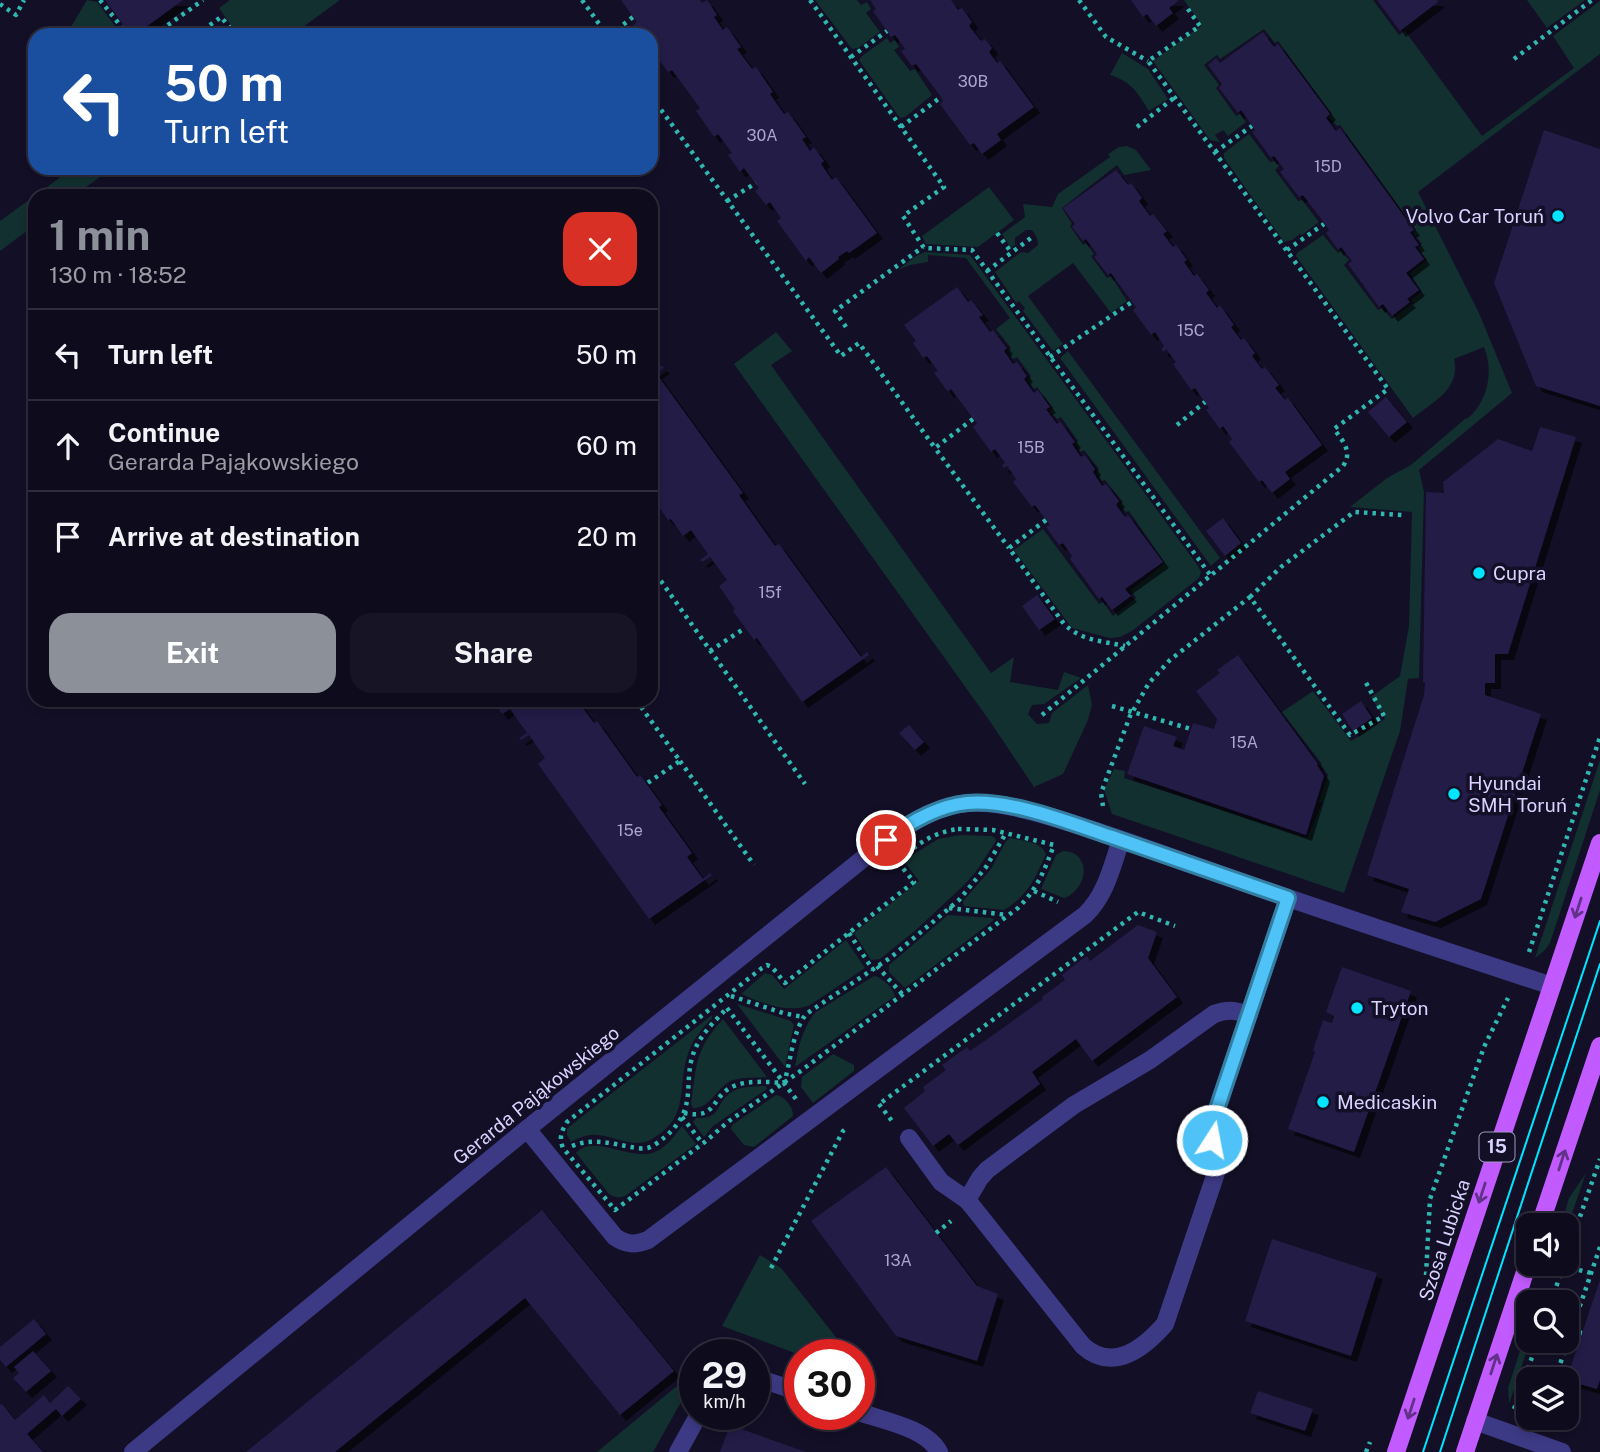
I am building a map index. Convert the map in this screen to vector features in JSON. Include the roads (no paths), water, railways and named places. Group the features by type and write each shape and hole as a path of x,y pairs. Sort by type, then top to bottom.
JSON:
{"main road":[{"name":"Szosa Lubicka","path":"1396,1452 1600,843"},
{"path":"1545,1213 1600,1046"},
{"path":"1465,1452 1524,1276"}],"street":[{"name":"Gerarda Pająkowskiego","path":"133,1452 527,1129 898,831 943,808 982,803 1020,808 1063,820 1552,985"},
{"path":"527,1129 615,1237 625,1244 648,1240 1085,915 1096,905 1102,893 1121,840"},
{"path":"909,1139 941,1182 967,1200 1083,1346 1107,1358 1129,1355 1140,1349 1165,1324 1216,1173 1211,1127 1288,898"},
{"path":"967,1200 987,1170 1074,1105 1135,1070 1214,1014 1235,1010 1249,1015"},
{"path":"875,1417 922,1433 939,1452"},
{"path":"1475,1421 1562,1452"},
{"path":"678,1452 690,1430"}],"tram line":[{"path":"1423,1452 1600,921"},
{"path":"1440,1452 1600,964"}],"place":[{"name":"Volvo Car Toruń","path":"1558,216"},
{"name":"Cupra","path":"1479,573"},
{"name":"Hyundai SMH Toruń","path":"1454,794"},
{"name":"Tryton","path":"1357,1008"},
{"name":"Medicaskin","path":"1323,1102"}]}
